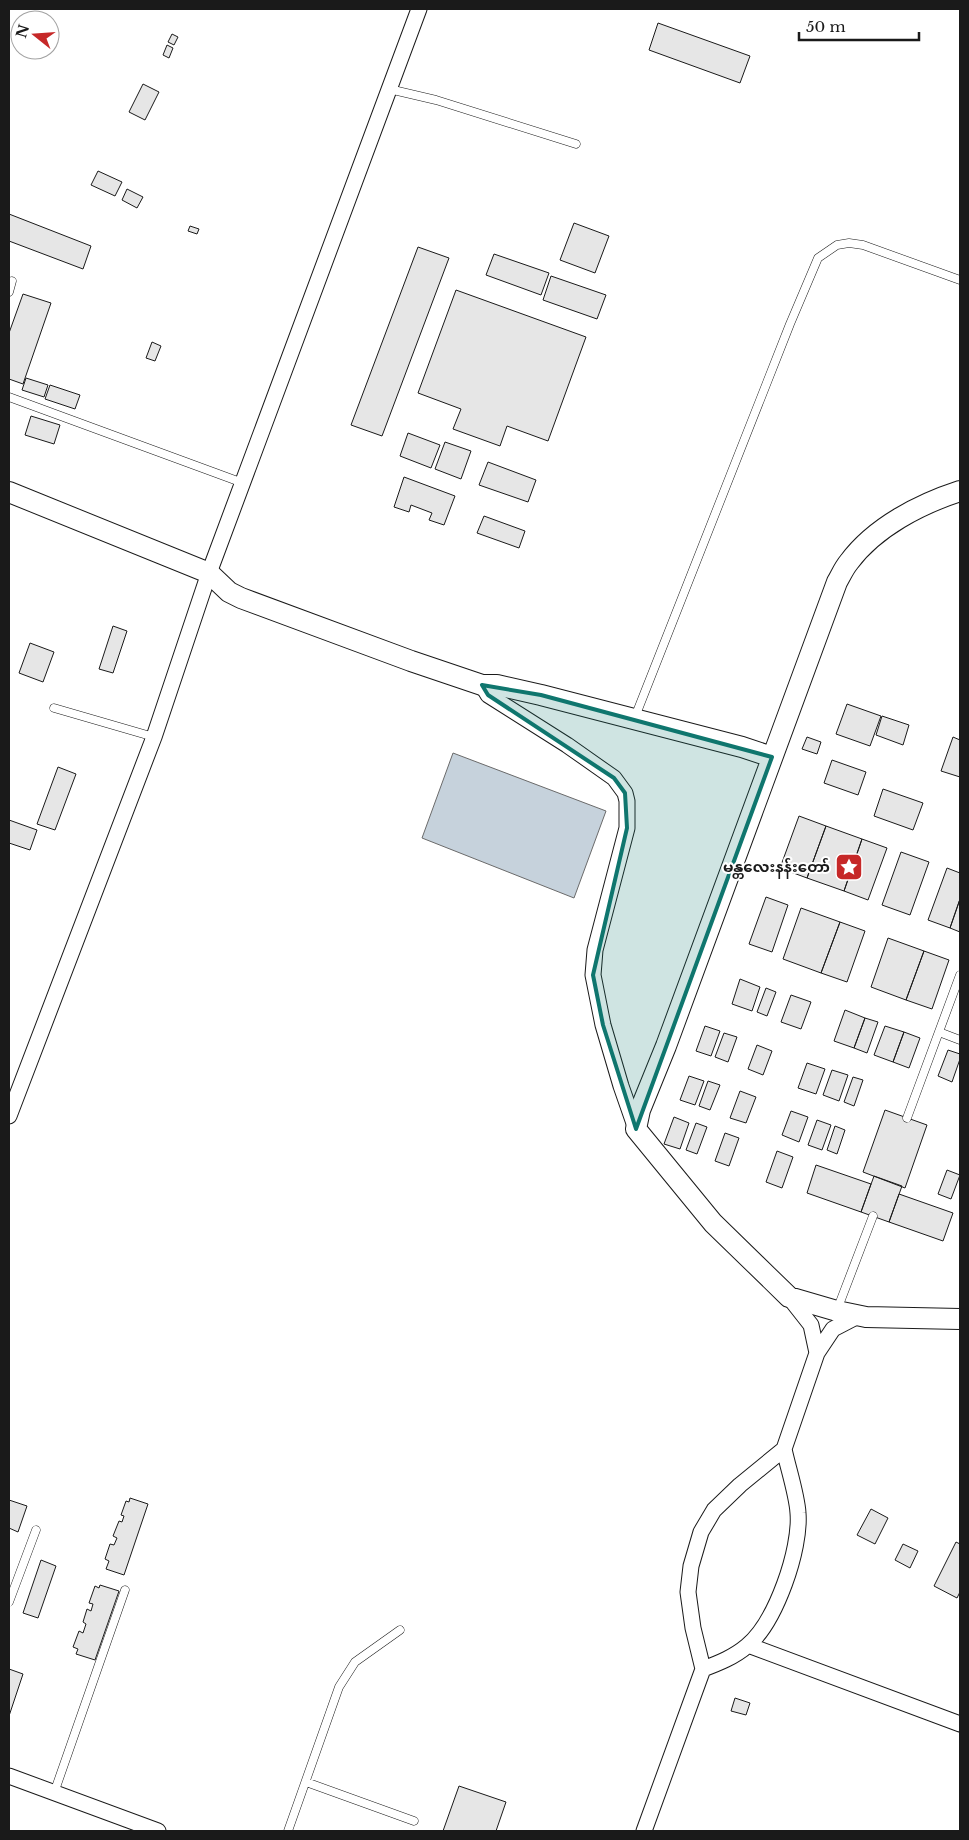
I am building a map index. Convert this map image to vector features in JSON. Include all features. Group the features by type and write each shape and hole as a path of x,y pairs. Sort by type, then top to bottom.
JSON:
{"street":[{"path":"9,1116 154,737 209,573 419,9"},
{"path":"636,1130 640,1110 669,1037 837,582 850,561 869,542 896,521 932,500 960,490"},
{"path":"9,492 209,573 229,592 241,598 411,661 482,685 497,685 635,719 772,757"},
{"path":"482,685 488,695 567,745 614,778 625,793 628,801 627,828 596,950 593,975 603,1025 623,1094 636,1130 712,1222 789,1297 811,1325 817,1353"},
{"path":"789,1297 837,1312 858,1316 960,1319"},
{"path":"703,1669 728,1659 748,1645 763,1626 778,1598 789,1569 796,1540 798,1512 784,1449 817,1353 833,1329 858,1316"},
{"path":"644,1831 703,1669 693,1628 688,1592 691,1566 701,1532 714,1510 740,1485 784,1449"},
{"path":"748,1645 960,1724"},
{"path":"9,1776 158,1831"}],"lane":[{"path":"389,90 436,100 576,144"},
{"path":"635,719 790,324 818,258 837,245 856,244 960,280"},
{"path":"9,292 12,281"},
{"path":"9,397 243,483"},
{"path":"54,708 154,737"},
{"path":"907,1118 960,975"},
{"path":"939,1032 960,1040"},
{"path":"837,1312 873,1216"},
{"path":"9,1602 36,1530"},
{"path":"54,1792 125,1590"},
{"path":"288,1831 339,1687 355,1662 400,1630"},
{"path":"306,1782 414,1821"}],"highlighted area":[{"path":"482,685 541,695 772,757 636,1129 603,1025 593,975 627,828 625,793 614,778 488,695"}],"shaded area":[{"path":"453,753 606,811 574,898 422,838"}],"building":[{"path":"658,23 750,56 740,83 649,50"},
{"path":"172,34 178,37 174,45 168,42"},
{"path":"167,45 173,48 169,58 163,55"},
{"path":"143,84 159,92 145,120 129,112"},
{"path":"98,171 122,182 115,196 91,185"},
{"path":"127,189 143,197 137,208 122,200"},
{"path":"9,214 91,246 83,269 9,241"},
{"path":"574,223 609,236 595,273 560,260"},
{"path":"190,226 199,229 197,234 188,231"},
{"path":"418,247 449,258 382,436 351,425"},
{"path":"494,254 549,273 541,295 486,275"},
{"path":"551,276 606,295 597,319 543,300"},
{"path":"456,290 586,337 548,441 507,426 500,446 453,429 461,409 418,393"},
{"path":"23,294 51,303 23,384 9,379 9,333"},
{"path":"152,342 161,346 155,361 146,358"},
{"path":"26,378 48,385 44,397 22,390"},
{"path":"50,385 80,395 75,409 45,399"},
{"path":"31,416 60,425 54,444 25,435"},
{"path":"408,433 440,445 431,468 400,456"},
{"path":"445,442 471,451 461,479 435,469"},
{"path":"488,462 536,480 528,502 479,485"},
{"path":"404,477 455,496 444,525 429,520 432,513 411,505 409,512 394,507"},
{"path":"484,516 525,531 519,548 477,533"},
{"path":"113,626 127,631 113,673 99,669"},
{"path":"30,643 54,652 43,682 19,673"},
{"path":"847,704 881,716 870,746 836,734"},
{"path":"882,716 909,725 903,745 876,735"},
{"path":"807,737 821,742 817,754 802,749"},
{"path":"953,737 960,740 960,777 941,771"},
{"path":"832,760 866,772 858,795 824,783"},
{"path":"58,767 76,774 55,830 37,824"},
{"path":"883,789 923,803 913,830 874,816"},
{"path":"799,816 826,826 807,878 780,868"},
{"path":"9,820 37,830 30,850 9,843"},
{"path":"826,826 862,839 844,891 807,878"},
{"path":"862,839 887,848 868,900 844,891"},
{"path":"901,852 929,862 910,915 882,905"},
{"path":"947,868 960,873 960,899 950,928 928,920"},
{"path":"766,897 788,905 772,952 749,944"},
{"path":"960,899 960,932 950,928"},
{"path":"801,908 840,922 821,973 783,959"},
{"path":"840,922 865,931 847,982 821,973"},
{"path":"888,938 924,951 906,1000 871,987"},
{"path":"924,951 949,960 932,1009 906,1000"},
{"path":"740,979 760,987 752,1011 732,1004"},
{"path":"766,988 776,992 767,1016 757,1012"},
{"path":"791,995 811,1002 801,1029 781,1022"},
{"path":"845,1010 865,1018 854,1048 834,1041"},
{"path":"865,1018 878,1022 867,1053 854,1048"},
{"path":"705,1026 720,1031 711,1056 696,1051"},
{"path":"885,1026 904,1032 893,1062 874,1055"},
{"path":"904,1032 920,1038 909,1068 893,1062"},
{"path":"724,1033 737,1037 728,1062 715,1057"},
{"path":"757,1045 772,1051 763,1075 748,1069"},
{"path":"948,1050 960,1054 952,1082 938,1076"},
{"path":"807,1063 825,1069 816,1094 798,1088"},
{"path":"832,1070 848,1075 839,1101 823,1095"},
{"path":"689,1076 704,1081 695,1105 680,1100"},
{"path":"853,1077 863,1080 854,1106 844,1102"},
{"path":"708,1081 720,1085 710,1110 699,1106"},
{"path":"740,1091 756,1097 746,1123 730,1118"},
{"path":"885,1110 927,1125 905,1188 863,1172"},
{"path":"791,1111 808,1117 799,1142 782,1135"},
{"path":"674,1117 689,1123 680,1149 664,1144"},
{"path":"817,1120 831,1125 822,1150 808,1145"},
{"path":"696,1123 707,1127 697,1154 686,1150"},
{"path":"835,1126 845,1130 837,1154 827,1150"},
{"path":"725,1133 739,1138 729,1166 715,1161"},
{"path":"777,1151 793,1157 782,1188 766,1182"},
{"path":"816,1165 871,1184 861,1212 807,1193"},
{"path":"947,1170 960,1175 951,1199 938,1194"},
{"path":"874,1176 902,1186 889,1222 861,1212"},
{"path":"899,1194 953,1213 943,1241 889,1222"},
{"path":"130,1498 148,1504 124,1575 106,1569 109,1561 105,1559 110,1544 114,1545 117,1538 113,1536 119,1521 122,1522 124,1516 121,1515 126,1501 129,1502"},
{"path":"9,1500 27,1506 18,1532 9,1528"},
{"path":"871,1509 888,1518 875,1544 857,1535"},
{"path":"956,1542 960,1544 960,1592 957,1598 934,1586"},
{"path":"903,1544 918,1551 910,1568 895,1560"},
{"path":"41,1560 56,1566 38,1618 23,1613"},
{"path":"100,1585 119,1591 95,1660 76,1654 78,1649 73,1647 79,1631 83,1633 86,1624 83,1622 87,1609 91,1611 93,1604 89,1603 95,1586 99,1588"},
{"path":"9,1669 23,1674 9,1716"},
{"path":"735,1698 750,1703 746,1715 731,1711"},
{"path":"459,1786 506,1802 496,1831 443,1831"}],"place":[{"name":"မန္တလေးနန်းတော်","path":"849,867"}]}
